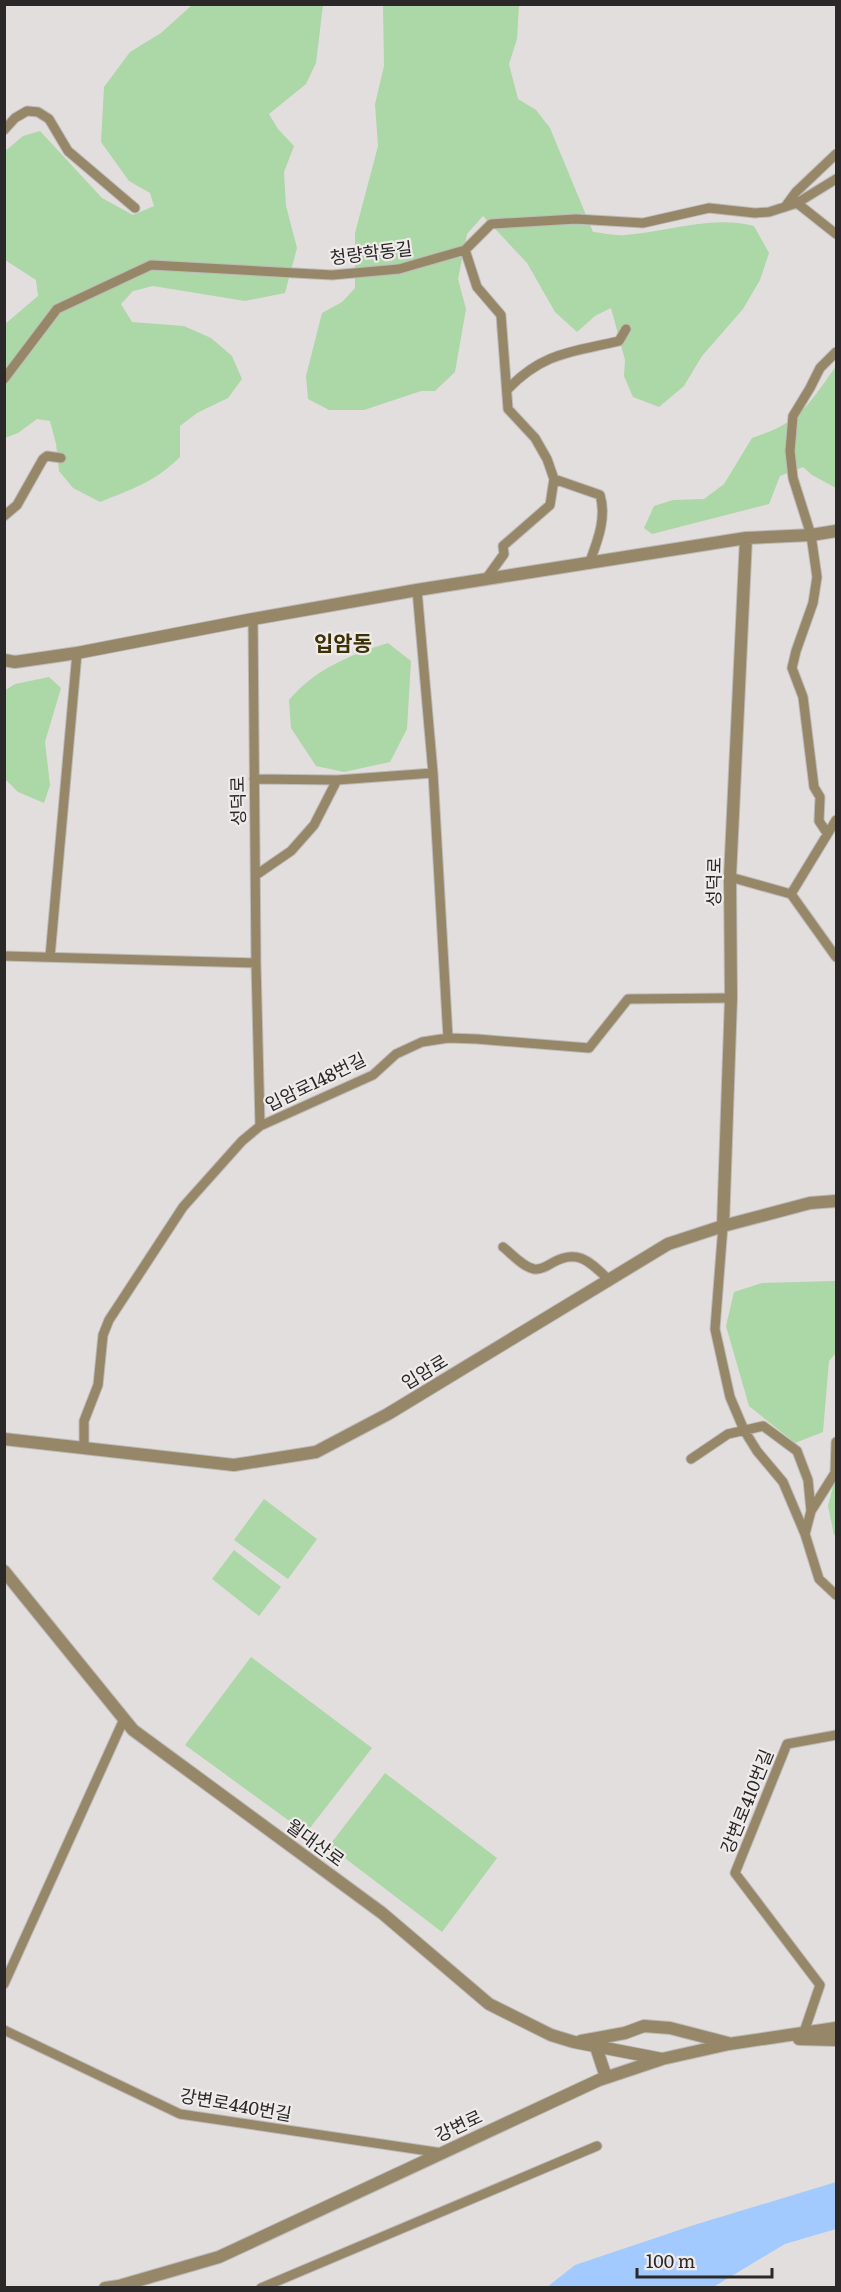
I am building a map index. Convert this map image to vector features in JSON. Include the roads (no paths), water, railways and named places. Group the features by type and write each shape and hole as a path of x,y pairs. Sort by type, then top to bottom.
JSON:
{"street":[{"path":"4,130 15,118 27,111 38,112 49,118 68,151 135,208"},
{"path":"785,207 796,192 837,154"},
{"name":"청량학동길","path":"4,379 57,309 151,265 332,275 399,269 465,250 491,224 576,219 643,223 709,208 755,213 796,203 837,179"},
{"path":"796,203 837,234"},
{"path":"465,250 477,287 501,315 508,410 535,438 547,459 554,479 550,505 503,546 504,554 486,579"},
{"path":"508,389 523,373 546,359 620,341 626,329"},
{"path":"827,833 819,821 820,797 814,787 803,697 792,668 813,603 817,577 811,535 793,478 790,451 793,416 820,368 837,352"},
{"path":"4,516 17,505 43,459 53,456 61,458"},
{"path":"554,479 600,495 602,529 589,564"},
{"path":"4,671 10,661 77,653 417,590 746,538 811,535 837,531"},
{"name":"성덕로","path":"723,1226 731,998 730,877 746,538"},
{"path":"417,590 434,773 448,1038"},
{"name":"성덕로","path":"253,619 260,1126"},
{"path":"50,957 77,653"},
{"path":"254,779 337,780 434,773"},
{"path":"256,875 291,851 314,825 337,780"},
{"path":"791,894 837,820"},
{"path":"730,877 791,894 837,957"},
{"path":"4,956 256,963"},
{"name":"입암로148번길","path":"84,1448 84,1421 98,1385 103,1335 109,1320 183,1207 242,1141 260,1126 373,1075 396,1054 422,1042 448,1038 589,1048 628,999 731,998"},
{"name":"입암로","path":"4,1439 234,1465 316,1452 387,1414 668,1244 723,1226 810,1203 837,1201"},
{"path":"723,1226 715,1329 730,1397 744,1430 757,1451 783,1482 806,1534 819,1579 837,1595"},
{"path":"503,1247 531,1268 538,1269 563,1256 581,1258 591,1263 609,1280"},
{"path":"691,1459 728,1434 763,1426 797,1451 808,1480 811,1511 806,1534"},
{"path":"811,1511 835,1473 837,1442"},
{"name":"월대산로","path":"4,1571 133,1730 382,1913 489,2004 532,2027 574,2042 662,2059"},
{"path":"4,1984 124,1719"},
{"name":"강변로410번길","path":"804,2032 820,1985 735,1873 787,1744 837,1735"},
{"path":"804,2032 819,2022 837,2020"},
{"path":"574,2042 625,2033 644,2026 670,2028 729,2044"},
{"name":"강변로","path":"105,2288 219,2257 606,2077 662,2059 729,2044 837,2028"},
{"name":"강변로440번길","path":"4,2030 180,2114 442,2153"},
{"path":"759,2038 837,2040"},
{"path":"596,2047 606,2077"},
{"path":"261,2288 597,2146"}],"water":[{"path":"836,2182 836,2229 785,2244 710,2288 547,2287 575,2265 694,2225"}],"district":[{"name":"입암동","path":"343,641"}]}
